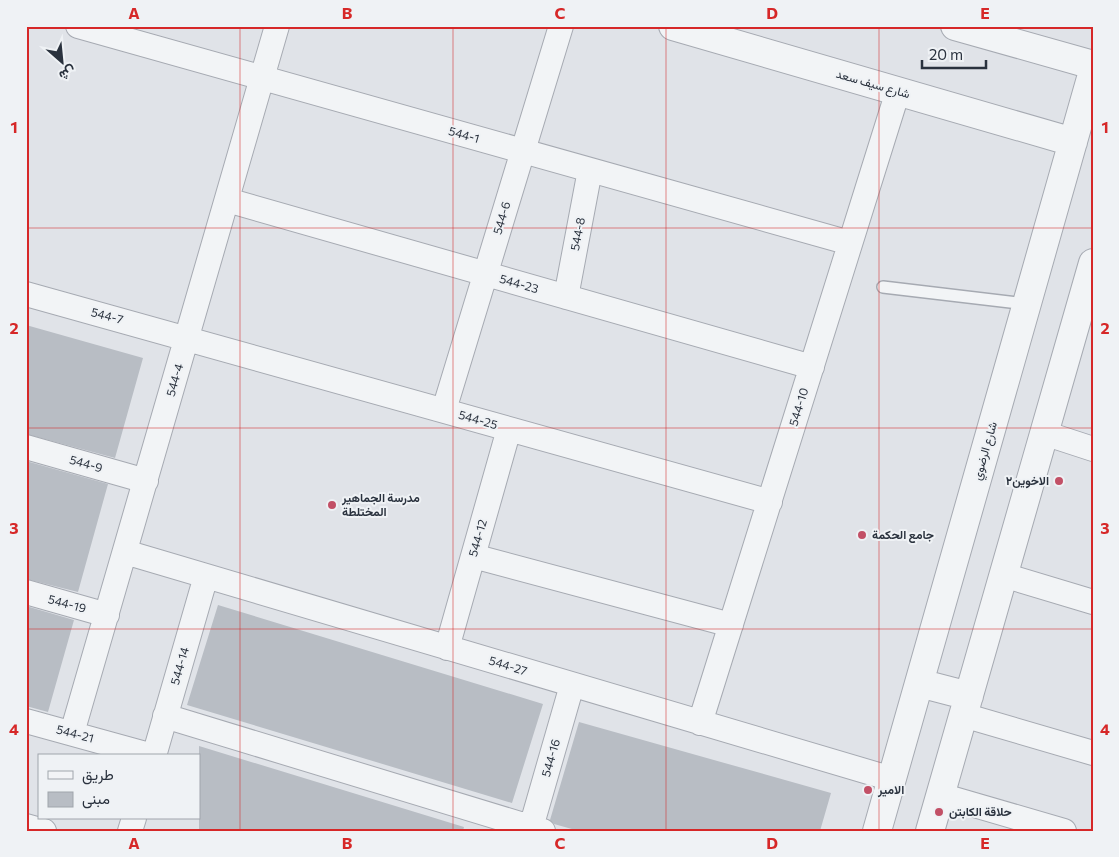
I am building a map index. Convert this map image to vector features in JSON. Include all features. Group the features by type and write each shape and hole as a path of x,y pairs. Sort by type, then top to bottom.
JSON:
{"street":[{"name":"544-1","path":"78,26 850,243"},
{"name":"544-4","path":"72,734 277,26"},
{"name":"544-6","path":"444,410 561,26"},
{"name":"شارع سيف سعد","path":"673,26 1073,142"},
{"path":"955,26 1093,65"},
{"name":"شارع الرضوي","path":"877,831 1093,71"},
{"name":"544-10","path":"700,723 898,91"},
{"name":"544-8","path":"566,297 590,170"},
{"name":"544-23","path":"227,200 812,366"},
{"path":"930,831 1044,433 1086,308 1093,263"},
{"name":"544-7","path":"26,294 187,338"},
{"name":"544-25","path":"187,338 770,502"},
{"name":"544-12","path":"447,648 509,429"},
{"path":"1044,433 1093,449"},
{"name":"544-9","path":"26,447 146,481"},
{"name":"544-27","path":"125,552 892,779"},
{"path":"473,556 731,625"},
{"path":"1003,575 1093,602"},
{"name":"544-14","path":"154,754 206,576"},
{"name":"544-19","path":"26,592 107,614"},
{"path":"920,683 966,706 1093,753"},
{"name":"544-16","path":"535,830 572,685"},
{"path":"166,716 535,830"},
{"name":"544-21","path":"26,722 146,754"},
{"path":"940,795 1064,831"},
{"path":"26,826 44,831"}],"lane":[{"path":"883,287 1027,304"}],"building":[{"path":"26,325 143,358 115,458 26,434"},
{"path":"26,461 108,484 78,592 26,579"},
{"path":"218,605 543,704 512,803 187,705"},
{"path":"26,606 74,620 48,712 26,706"},
{"path":"579,722 831,793 820,831 579,831 554,824 550,820"},
{"path":"199,746 464,827 463,831 199,831"}],"place":[{"name":"الاخوين٢","path":"1059,481"},
{"name":"مدرسة الجماهير المختلطة","path":"332,505"},
{"name":"جامع الحكمة","path":"862,535"},
{"name":"الامير","path":"868,790"},
{"name":"حلاقة الكابتن","path":"939,812"}]}
